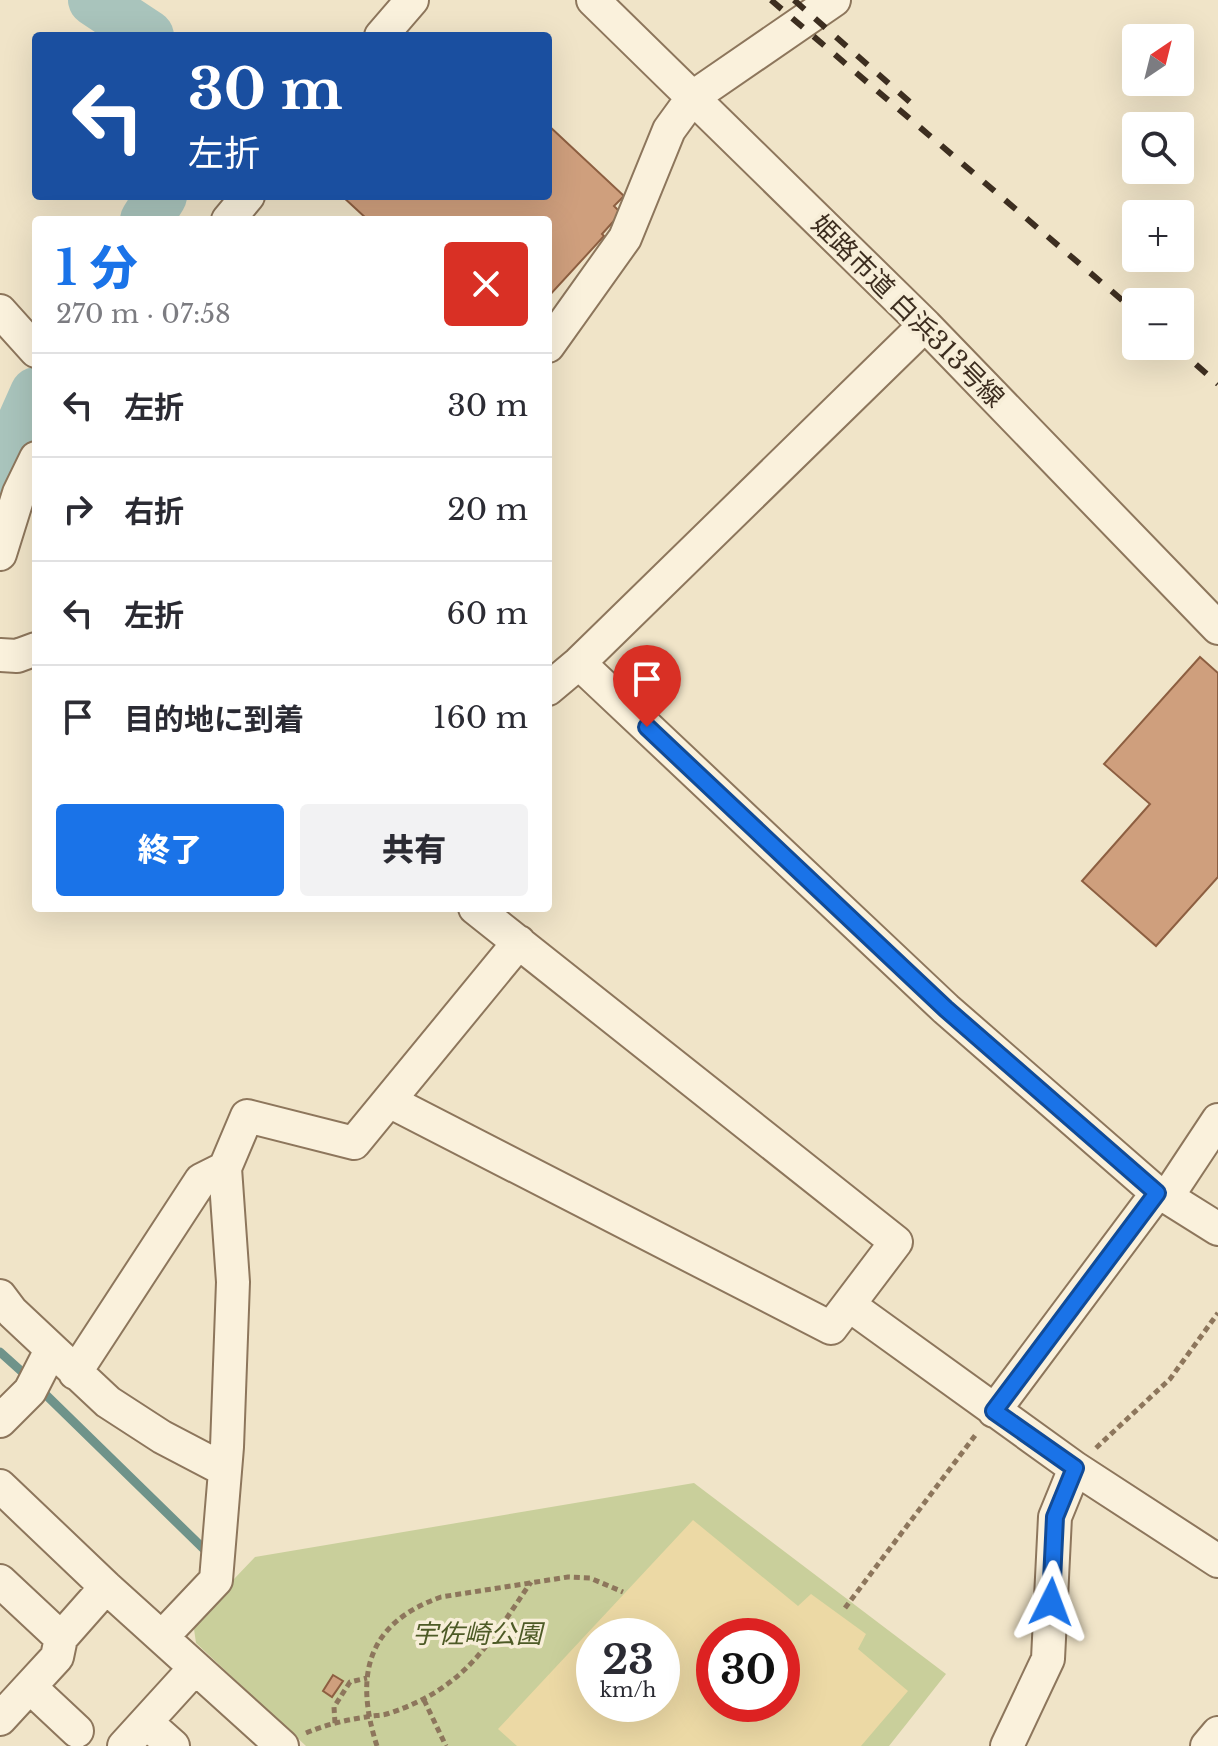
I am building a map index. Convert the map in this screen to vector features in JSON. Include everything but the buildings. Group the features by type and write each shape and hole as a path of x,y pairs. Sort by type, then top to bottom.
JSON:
{"street":[{"path":"384,32 412,0"},
{"name":"姫路市道 白浜313号線","path":"593,0 925,325 1218,628"},
{"path":"552,340 625,238 669,130 693,97 834,0"},
{"path":"231,216 245,200"},
{"path":"0,311 32,347"},
{"path":"552,686 579,663 925,325"},
{"path":"0,554 19,493 32,466"},
{"path":"0,655 17,656 32,650"},
{"path":"579,663 946,1009 1162,1195 1218,1229"},
{"path":"389,1101 831,1328 896,1242 480,912"},
{"path":"162,1637 216,1580 225,1470 233,1282 225,1168 247,1116 354,1143 519,942"},
{"path":"994,1411 1218,1120"},
{"path":"75,1373 201,1180 225,1168"},
{"path":"0,1296 12,1312 108,1402 225,1470"},
{"path":"849,1305 1075,1468 1218,1561"},
{"path":"0,1421 30,1391 51,1350"},
{"path":"1019,1741 1048,1659 1055,1517 1075,1468"},
{"path":"0,1486 106,1587 281,1744"},
{"path":"0,1581 61,1638"},
{"path":"0,1719 57,1657 61,1638 106,1587"},
{"path":"124,1746 195,1668"},
{"path":"30,1687 77,1731"},
{"path":"146,1722 173,1746"},
{"path":"1207,1746 1218,1733"}],"path":[{"path":"1075,1468 1170,1379 1218,1313"},
{"path":"845,1608 994,1411"},
{"path":"377,1746 368,1716 367,1678 381,1637 396,1619 421,1604 441,1597 568,1577 590,1578 623,1592"},
{"path":"281,1744 335,1723 386,1715 424,1700 446,1686 482,1654 531,1582"},
{"path":"335,1723 334,1707 350,1682 367,1678"},
{"path":"424,1700 446,1746"}],"green space":[{"name":"宇佐崎公園","path":"694,1483 946,1674 889,1746 306,1746 196,1643 193,1622 255,1557"}],"sand":[{"path":"693,1520 798,1606 811,1594 866,1634 858,1649 908,1691 861,1746 517,1746 498,1729 576,1645 576,1722 680,1722 680,1618 602,1618"}],"waterway":[{"path":"94,0 142,32"},
{"path":"148,216 158,200"},
{"path":"0,474 32,402"},
{"path":"0,1352 30,1379"},
{"path":"39,1396 43,1392 209,1554"}],"railway":[{"path":"771,0 1122,300"},
{"path":"794,0 911,103"},
{"path":"1191,360 1218,384"}],"route":[{"path":"647,727 946,1009 1157,1193 994,1411 1075,1468 1055,1517 1051,1602"}]}
